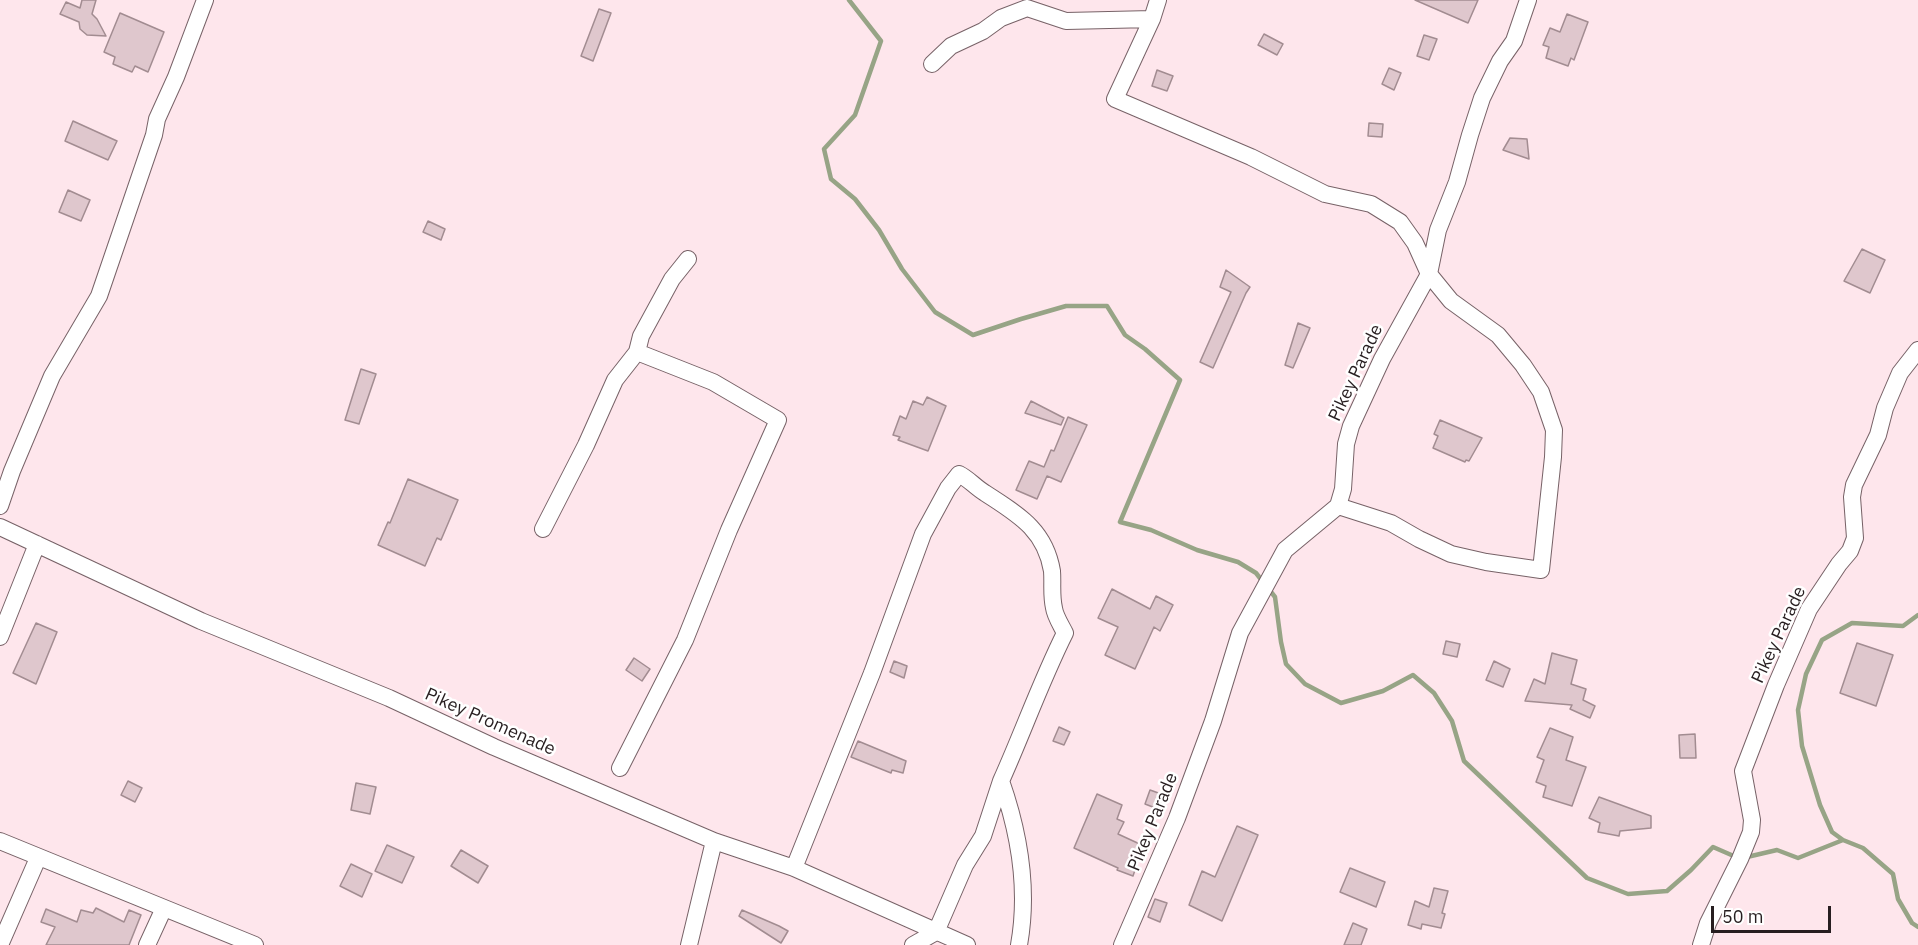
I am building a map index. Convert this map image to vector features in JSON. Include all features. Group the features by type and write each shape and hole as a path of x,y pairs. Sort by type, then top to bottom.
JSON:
{"street":[{"path":"0,506 12,471 52,376 99,296 158,119 205,0"},
{"path":"1158,0 1152,19 1115,99 1251,157 1325,194 1371,204 1400,222 1408,232 1429,274 1451,301 1498,335 1523,365 1541,392 1554,430 1541,570 1451,554 1391,523 1338,506"},
{"name":"Pikey Parade","path":"1122,945 1177,818 1209,732 1240,633 1285,550 1338,506 1343,489 1346,444 1351,426 1396,332 1429,274 1438,230 1457,182 1482,98 1500,61 1514,41 1528,0"},
{"path":"932,64 951,46 983,31 1001,18 1027,8 1066,21 1152,19"},
{"path":"543,529 586,445 615,380 637,352 641,336 672,279 688,259"},
{"name":"Pikey Parade","path":"1701,945 1708,923 1751,832 1752,820 1743,771 1776,685 1809,609 1850,551 1855,538 1852,496 1854,485 1878,435 1885,408 1900,373 1918,350"},
{"path":"620,768 685,640 729,530 778,420 713,382 637,352"},
{"path":"794,868 872,673 923,534 948,488 959,474 983,493 1012,510 1035,530 1048,554 1052,572 1054,610 1065,633 1001,781 983,836 965,865 936,932 913,945"},
{"name":"Pikey Promenade","path":"0,527 201,621 389,698 494,747 714,841 794,868 968,945"},
{"path":"0,637 37,544"},
{"path":"1001,781 1017,831 1021,861 1023,897 1019,945"},
{"path":"0,841 255,945"},
{"path":"689,945 714,841"},
{"path":"0,945 38,858"},
{"path":"147,945 164,908"}],"building":[{"path":"82,0 96,0 92,14 106,36 87,35 80,29 79,22 60,14 66,2 80,8"},
{"path":"1415,0 1478,0 1468,23"},
{"path":"599,9 611,13 593,61 581,56"},
{"path":"120,13 164,32 148,72 135,66 132,72 113,64 115,57 104,52"},
{"path":"1567,14 1588,22 1574,60 1571,58 1568,66 1546,58 1549,47 1543,45 1550,28 1560,32"},
{"path":"1264,34 1283,44 1277,55 1258,45"},
{"path":"1424,35 1437,39 1429,60 1417,56"},
{"path":"1389,68 1401,73 1394,90 1382,84"},
{"path":"1157,70 1173,76 1167,91 1152,86"},
{"path":"73,121 117,141 108,160 65,141"},
{"path":"1369,123 1383,124 1382,137 1368,136"},
{"path":"1510,138 1527,139 1529,159 1503,150"},
{"path":"68,190 90,200 81,221 59,212"},
{"path":"428,221 445,229 441,240 423,232"},
{"path":"1862,249 1885,260 1870,293 1844,281"},
{"path":"1226,270 1250,287 1213,368 1200,362 1231,292 1220,287"},
{"path":"1298,323 1310,328 1293,368 1285,365"},
{"path":"361,369 376,374 359,424 345,420"},
{"path":"927,397 946,406 928,451 898,440 900,437 893,435 900,416 906,419 913,401 923,405"},
{"path":"1031,401 1064,418 1061,425 1025,413"},
{"path":"1068,417 1087,425 1061,482 1047,476 1037,499 1016,490 1029,461 1044,467 1051,450 1054,451"},
{"path":"1440,420 1482,438 1469,461 1465,462 1433,448 1438,436 1434,434"},
{"path":"408,479 458,500 441,540 437,538 425,566 378,545 388,522 390,523"},
{"path":"1112,589 1150,609 1156,596 1173,605 1160,631 1154,627 1135,669 1105,655 1118,627 1098,618"},
{"path":"36,623 57,632 36,684 13,673"},
{"path":"1446,641 1460,644 1457,657 1443,654"},
{"path":"1857,643 1893,655 1876,706 1840,693"},
{"path":"1552,653 1577,660 1571,684 1586,689 1583,700 1595,706 1590,718 1570,709 1572,705 1525,701 1534,679 1545,684"},
{"path":"634,658 650,669 642,681 626,670"},
{"path":"894,661 907,666 904,678 890,672"},
{"path":"1494,661 1510,669 1503,687 1486,680"},
{"path":"1059,727 1070,732 1064,745 1053,741"},
{"path":"1550,728 1573,737 1566,760 1586,767 1572,806 1543,797 1546,786 1536,782 1544,760 1537,757"},
{"path":"1695,734 1696,758 1680,758 1679,735"},
{"path":"858,741 906,761 903,773 892,770 891,773 851,757"},
{"path":"128,781 142,788 135,802 121,795"},
{"path":"356,783 376,787 370,814 351,810"},
{"path":"1150,790 1164,795 1158,809 1145,804"},
{"path":"1097,794 1122,805 1117,819 1124,822 1118,834 1144,846 1133,876 1074,848"},
{"path":"1599,797 1651,816 1651,828 1620,831 1619,836 1598,832 1600,823 1589,818"},
{"path":"1237,826 1258,835 1222,921 1189,905 1202,871 1215,877"},
{"path":"387,845 414,857 402,883 375,871"},
{"path":"461,850 488,866 478,883 451,866"},
{"path":"351,864 372,874 362,897 340,886"},
{"path":"1350,868 1385,882 1376,907 1340,892"},
{"path":"1434,888 1448,891 1442,913 1445,914 1441,928 1422,924 1421,929 1408,925 1415,901 1429,907"},
{"path":"1155,899 1167,903 1160,922 1148,917"},
{"path":"96,908 124,922 129,910 141,915 129,945 46,945 55,927 41,922 46,909 77,922 81,910 93,913"},
{"path":"742,910 788,931 781,943 739,916"},
{"path":"1353,923 1367,929 1361,945 1344,945"}],"waterway":[{"path":"849,0 881,41 855,115 824,149 831,179 855,199 879,230 902,269 935,312 973,335 1066,306 1107,306 1125,335 1145,349 1180,380 1120,522 1151,530 1197,550 1238,562 1256,573 1263,582"},
{"path":"1268,588 1275,597 1286,664 1305,684 1341,703 1383,691 1413,675 1434,693 1452,721 1464,761 1587,878 1628,894 1667,891 1713,847 1736,857"},
{"path":"1918,615 1903,626 1852,623 1822,640 1806,674 1798,710 1802,746 1820,805 1832,832 1843,840 1863,848 1893,874 1898,899 1912,923 1918,927"},
{"path":"1747,857 1777,850 1798,858 1843,840"}]}
